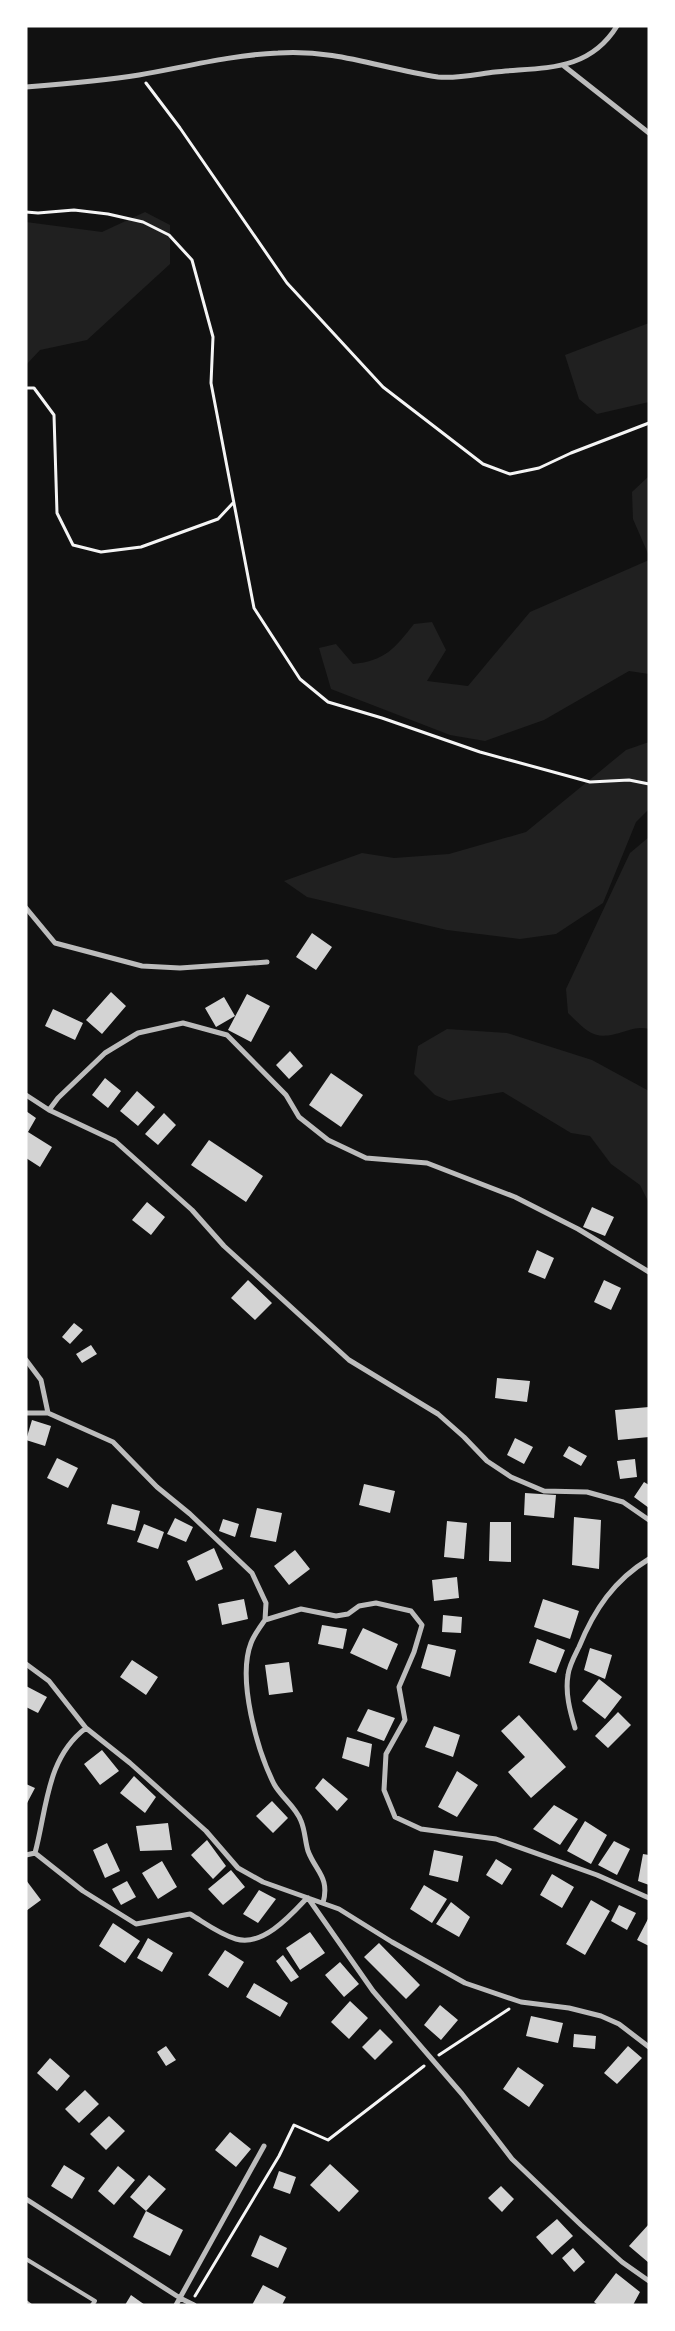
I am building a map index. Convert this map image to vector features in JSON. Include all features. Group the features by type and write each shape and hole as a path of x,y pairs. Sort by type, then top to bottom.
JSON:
{"street":[{"path":"26,87 140,75 201,62 266,53 307,51 342,56 441,78 564,66 593,52 611,36 616,26"},
{"path":"564,66 649,133"},
{"path":"26,908 55,942 142,966 180,968 267,962"},
{"path":"49,1110 58,1098 105,1053 138,1033 183,1023 227,1036 286,1095 299,1117 328,1140 366,1158 427,1163 515,1197 578,1229 649,1272"},
{"path":"26,1095 49,1110 115,1141 192,1210 224,1246 348,1360 438,1414 495,1466 511,1477 544,1491 587,1492 623,1502 649,1520"},
{"path":"26,1360 41,1380 48,1414"},
{"path":"26,1413 48,1414 112,1442 157,1487 190,1514 252,1573 266,1603 265,1620 251,1642 245,1666 247,1695 256,1734 275,1784 301,1819 309,1852 320,1871 327,1890 323,1904"},
{"path":"575,1728 568,1701 568,1675 590,1621 613,1587 631,1570 649,1559"},
{"path":"265,1620 301,1608 336,1616 348,1614 359,1606 376,1603 411,1611 422,1625 414,1652 399,1686 405,1720 386,1754 384,1790 395,1817 421,1829 496,1840 597,1875 649,1898"},
{"path":"26,1664 49,1681 86,1728 130,1763 206,1831 238,1868 263,1882 339,1909 392,1942 465,1983 521,2002 593,2013 619,2024 649,2047"},
{"path":"34,1853 51,1777 72,1738 86,1728"},
{"path":"26,1854 34,1853 83,1892 136,1924 190,1914 217,1931 238,1940 263,1936 288,1919 307,1898"},
{"path":"307,1898 373,1991 433,2060 512,2159 622,2262 649,2281"},
{"path":"176,2305 264,2146"},
{"path":"26,2199 180,2298 193,2304"}],"lane":[{"path":"26,2259 95,2301 92,2305"},
{"path":"26,2302 30,2305"}],"path":[{"path":"140,75 180,128 287,283 383,388 483,464 510,474 539,468 571,453 649,423"},
{"path":"26,212 74,210 108,214 143,222 169,235 192,260 213,337 211,383 254,608 300,679 328,702 382,718 480,752 590,782 629,780 649,784"},
{"path":"26,388 34,388 54,415 57,513 73,546 101,552 141,546 218,520 234,502"},
{"path":"193,2304 279,2156 294,2125 328,2140 433,2060 521,2002"}],"shaded area":[{"path":"145,212 170,225 170,264 87,340 40,350 26,365 26,222 102,232"},
{"path":"649,323 649,402 597,414 579,399 565,355"},
{"path":"649,476 649,556 633,519 632,492"},
{"path":"649,560 649,674 629,671 544,720 485,741 450,735 331,689 319,648 336,644 353,664 373,660 395,646 414,624 432,622 446,650 427,681 468,686 530,612"},
{"path":"649,742 649,809 636,822 603,903 556,934 520,939 447,930 307,897 284,881 362,853 394,858 449,854 526,832 626,750"},
{"path":"649,837 649,1029 635,1029 600,1036 588,1031 568,1013 566,989 630,853"},
{"path":"447,1029 507,1033 592,1060 649,1091 649,1203 640,1185 611,1164 590,1136 571,1133 503,1092 449,1101 435,1095 414,1074 418,1046"}],"building":[{"path":"312,933 332,947 316,970 296,957"},
{"path":"111,992 126,1006 102,1034 86,1020"},
{"path":"247,994 270,1006 251,1042 228,1030"},
{"path":"224,997 235,1016 216,1027 205,1008"},
{"path":"53,1009 83,1023 75,1040 45,1026"},
{"path":"290,1051 303,1066 289,1079 276,1065"},
{"path":"331,1073 363,1095 341,1127 309,1105"},
{"path":"105,1078 121,1091 108,1108 92,1095"},
{"path":"137,1091 155,1107 138,1126 120,1111"},
{"path":"26,1111 36,1118 28,1132 52,1147 40,1167 26,1158"},
{"path":"164,1113 176,1125 158,1145 145,1134"},
{"path":"209,1140 263,1176 246,1202 191,1165"},
{"path":"147,1202 165,1217 151,1235 132,1220"},
{"path":"592,1207 614,1217 605,1236 583,1227"},
{"path":"537,1250 554,1258 545,1279 528,1272"},
{"path":"248,1280 272,1303 255,1320 231,1298"},
{"path":"604,1280 621,1288 611,1310 594,1302"},
{"path":"74,1323 83,1330 70,1344 62,1337"},
{"path":"91,1345 97,1354 82,1363 76,1354"},
{"path":"497,1378 530,1381 527,1402 495,1398"},
{"path":"649,1407 649,1437 618,1440 615,1410"},
{"path":"32,1420 51,1426 45,1446 26,1440"},
{"path":"515,1438 533,1447 524,1464 507,1455"},
{"path":"569,1446 587,1456 581,1466 563,1456"},
{"path":"57,1458 78,1468 68,1488 47,1478"},
{"path":"635,1459 637,1477 620,1479 617,1461"},
{"path":"644,1482 649,1485 649,1508 634,1497"},
{"path":"364,1484 395,1491 390,1513 359,1505"},
{"path":"525,1493 556,1495 554,1518 524,1515"},
{"path":"112,1504 140,1511 135,1531 107,1524"},
{"path":"257,1508 282,1513 276,1542 250,1537"},
{"path":"574,1517 601,1520 599,1569 572,1565"},
{"path":"175,1518 193,1527 186,1542 167,1534"},
{"path":"223,1519 239,1524 235,1537 219,1531"},
{"path":"447,1521 467,1523 464,1559 444,1557"},
{"path":"490,1522 511,1522 511,1562 489,1561"},
{"path":"144,1524 164,1532 158,1549 137,1542"},
{"path":"214,1548 223,1569 196,1581 187,1561"},
{"path":"295,1550 310,1569 289,1585 274,1566"},
{"path":"457,1577 459,1598 434,1601 432,1580"},
{"path":"244,1599 248,1619 222,1625 218,1604"},
{"path":"543,1599 579,1611 570,1639 534,1627"},
{"path":"443,1615 462,1617 461,1633 442,1632"},
{"path":"322,1625 347,1629 343,1649 318,1644"},
{"path":"363,1628 398,1644 387,1670 350,1653"},
{"path":"537,1639 565,1650 556,1673 529,1663"},
{"path":"428,1644 456,1650 450,1677 421,1668"},
{"path":"590,1648 612,1655 605,1679 584,1670"},
{"path":"132,1660 158,1677 146,1695 120,1677"},
{"path":"289,1662 293,1692 269,1695 265,1665"},
{"path":"599,1679 622,1697 605,1719 582,1701"},
{"path":"26,1686 47,1697 38,1713 26,1707"},
{"path":"368,1709 395,1718 384,1741 357,1731"},
{"path":"618,1712 631,1725 608,1748 595,1736"},
{"path":"519,1715 566,1767 531,1798 508,1772 525,1757 501,1731"},
{"path":"434,1726 460,1735 453,1757 425,1747"},
{"path":"347,1737 372,1744 369,1767 342,1758"},
{"path":"102,1750 119,1771 100,1785 84,1764"},
{"path":"457,1771 478,1785 457,1817 438,1807"},
{"path":"134,1776 156,1797 145,1813 120,1793"},
{"path":"323,1778 348,1799 337,1811 315,1788"},
{"path":"26,1784 35,1788 26,1805"},
{"path":"272,1801 288,1818 273,1833 256,1816"},
{"path":"554,1805 578,1819 560,1845 533,1829"},
{"path":"585,1821 607,1835 591,1864 567,1851"},
{"path":"168,1823 172,1850 140,1851 136,1826"},
{"path":"207,1840 226,1866 213,1879 191,1855"},
{"path":"614,1841 630,1849 617,1875 598,1865"},
{"path":"107,1843 120,1871 105,1878 93,1850"},
{"path":"434,1850 463,1856 458,1882 429,1875"},
{"path":"643,1854 649,1855 649,1885 638,1881"},
{"path":"496,1859 512,1869 502,1885 486,1875"},
{"path":"162,1861 177,1887 158,1899 142,1873"},
{"path":"231,1870 245,1887 223,1905 208,1889"},
{"path":"552,1874 574,1887 562,1908 540,1895"},
{"path":"26,1880 41,1900 26,1911"},
{"path":"127,1881 136,1897 121,1905 112,1889"},
{"path":"424,1885 447,1899 432,1923 410,1909"},
{"path":"259,1890 276,1899 258,1923 243,1914"},
{"path":"591,1900 610,1911 585,1955 566,1944"},
{"path":"451,1902 470,1917 459,1937 436,1924"},
{"path":"619,1905 636,1913 627,1930 611,1921"},
{"path":"649,1917 649,1946 637,1940"},
{"path":"113,1923 140,1941 125,1963 99,1946"},
{"path":"310,1932 325,1953 300,1970 286,1948"},
{"path":"148,1938 173,1953 162,1972 137,1958"},
{"path":"379,1943 420,1985 406,1999 364,1957"},
{"path":"225,1950 244,1962 228,1988 208,1975"},
{"path":"283,1955 299,1977 291,1982 276,1961"},
{"path":"340,1962 359,1984 344,1997 325,1975"},
{"path":"254,1983 288,2003 280,2017 246,1997"},
{"path":"350,2001 368,2018 349,2039 331,2022"},
{"path":"440,2005 458,2020 441,2040 424,2025"},
{"path":"531,2016 563,2023 558,2043 526,2036"},
{"path":"380,2029 393,2042 375,2060 362,2047"},
{"path":"574,2034 596,2036 595,2049 573,2047"},
{"path":"166,2046 176,2060 166,2066 157,2052"},
{"path":"628,2046 642,2058 617,2084 604,2073"},
{"path":"50,2058 70,2076 57,2091 37,2073"},
{"path":"518,2067 544,2085 529,2107 503,2089"},
{"path":"85,2090 99,2104 79,2123 65,2109"},
{"path":"109,2116 125,2131 106,2150 90,2134"},
{"path":"230,2132 251,2149 236,2167 215,2150"},
{"path":"330,2164 359,2191 339,2212 310,2185"},
{"path":"64,2165 85,2178 72,2199 51,2186"},
{"path":"118,2166 135,2180 114,2205 98,2191"},
{"path":"279,2171 296,2177 290,2194 273,2188"},
{"path":"149,2175 166,2189 146,2211 130,2197"},
{"path":"501,2186 514,2199 502,2212 488,2198"},
{"path":"146,2211 183,2230 170,2256 133,2237"},
{"path":"557,2219 573,2236 552,2255 536,2237"},
{"path":"649,2224 649,2263 629,2246"},
{"path":"260,2235 287,2248 278,2268 251,2256"},
{"path":"573,2248 585,2262 574,2272 562,2258"},
{"path":"616,2273 640,2292 633,2305 598,2305 594,2302"},
{"path":"263,2285 286,2297 282,2305 252,2305"},
{"path":"131,2295 145,2305 125,2305"}]}
